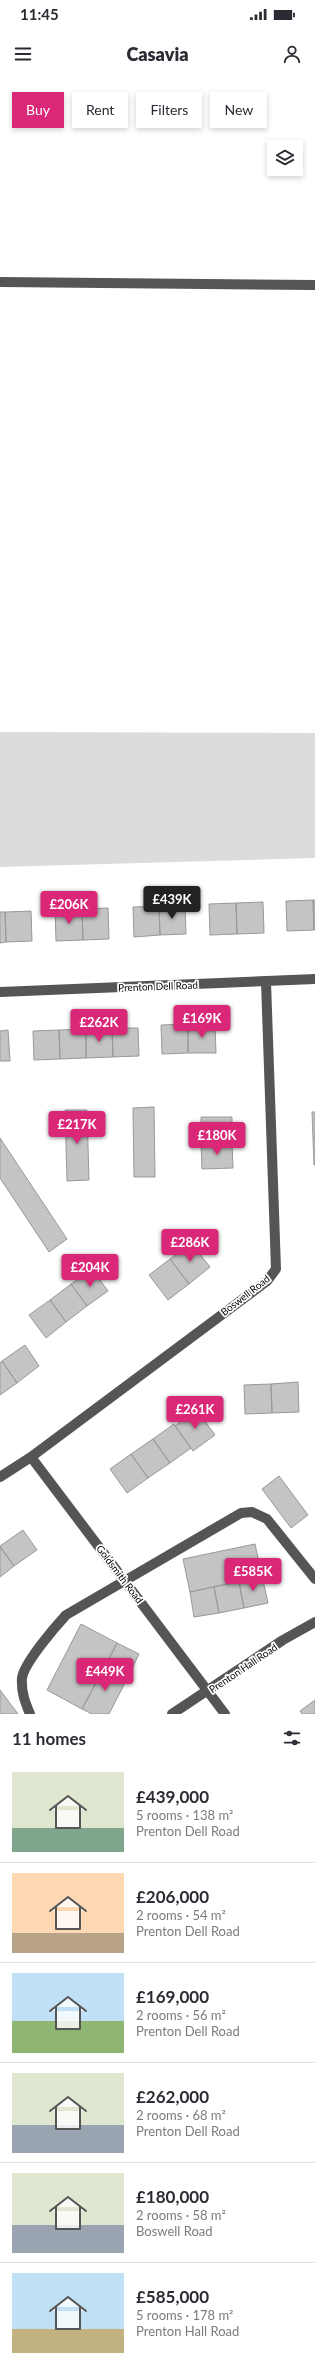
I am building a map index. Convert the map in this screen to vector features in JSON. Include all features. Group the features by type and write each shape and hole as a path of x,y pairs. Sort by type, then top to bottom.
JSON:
{"street":[{"path":"0,282 315,285"},
{"name":"Prenton Dell Road","path":"0,992 315,979"},
{"name":"Boswell Road","path":"0,1477 31,1456 267,1281 276,1269 266,982"},
{"name":"Goldsmith Road","path":"31,1456 225,1714"},
{"path":"30,1714 22,1696 22,1677 45,1637 66,1615 126,1581 157,1560 241,1513 252,1512 267,1518 315,1580"},
{"name":"Prenton Hall Road","path":"172,1714 209,1691 283,1640 315,1622"}],"shaded area":[{"path":"0,732 315,733 315,858 0,867"}],"building":[{"path":"313,900 315,900 315,930 314,930"},
{"path":"313,900 314,930 287,931 286,901"},
{"path":"263,902 264,933 237,934 236,903"},
{"path":"236,903 237,934 210,935 209,904"},
{"path":"185,905 186,934 160,935 159,906"},
{"path":"159,906 160,935 134,937 133,907"},
{"path":"108,908 109,939 83,940 82,909"},
{"path":"82,909 83,940 56,941 55,910"},
{"path":"31,911 32,941 6,942 5,912"},
{"path":"0,912 5,912 6,942 0,943"},
{"path":"188,1024 188,1053 162,1054 161,1025"},
{"path":"188,1024 215,1024 216,1053 188,1053"},
{"path":"112,1028 113,1057 86,1058 86,1029"},
{"path":"112,1028 138,1028 139,1056 113,1057"},
{"path":"86,1029 86,1058 60,1059 59,1030"},
{"path":"8,1030 10,1061 0,1061 0,1031"},
{"path":"59,1030 60,1059 34,1060 33,1031"},
{"path":"154,1107 155,1177 134,1177 133,1108"},
{"path":"65,1110 87,1110 89,1180 67,1181"},
{"path":"312,1112 315,1112 315,1138 313,1138"},
{"path":"201,1117 232,1117 232,1142 201,1143"},
{"path":"0,1138 67,1239 49,1252 0,1178"},
{"path":"313,1138 315,1138 315,1165 314,1165"},
{"path":"232,1142 233,1168 202,1169 201,1143"},
{"path":"191,1243 210,1267 189,1284 170,1259"},
{"path":"170,1259 189,1284 168,1300 149,1275"},
{"path":"92,1269 108,1291 87,1306 71,1284"},
{"path":"71,1284 87,1306 66,1322 50,1300"},
{"path":"50,1300 66,1322 46,1338 29,1315"},
{"path":"25,1345 39,1366 17,1383 2,1361"},
{"path":"2,1361 17,1383 0,1395 0,1363"},
{"path":"298,1382 299,1412 272,1413 271,1384"},
{"path":"271,1384 272,1413 245,1414 244,1385"},
{"path":"197,1410 215,1435 193,1451 175,1426"},
{"path":"174,1424 191,1448 170,1463 153,1439"},
{"path":"153,1439 170,1463 148,1478 131,1454"},
{"path":"131,1454 148,1478 127,1493 110,1469"},
{"path":"279,1476 308,1515 291,1528 262,1489"},
{"path":"23,1530 37,1550 14,1566 0,1546"},
{"path":"255,1544 262,1576 190,1592 183,1559"},
{"path":"0,1547 14,1566 0,1577"},
{"path":"262,1576 268,1603 244,1608 239,1582"},
{"path":"239,1582 244,1608 219,1613 214,1587"},
{"path":"214,1587 219,1613 194,1617 190,1592"},
{"path":"81,1624 117,1643 82,1709 47,1690"},
{"path":"117,1643 139,1654 128,1677 106,1665"},
{"path":"106,1665 128,1677 109,1714 92,1714 82,1709"},
{"path":"0,1690 18,1714 0,1714"},
{"path":"315,1700 315,1714 302,1714 300,1711"}]}
